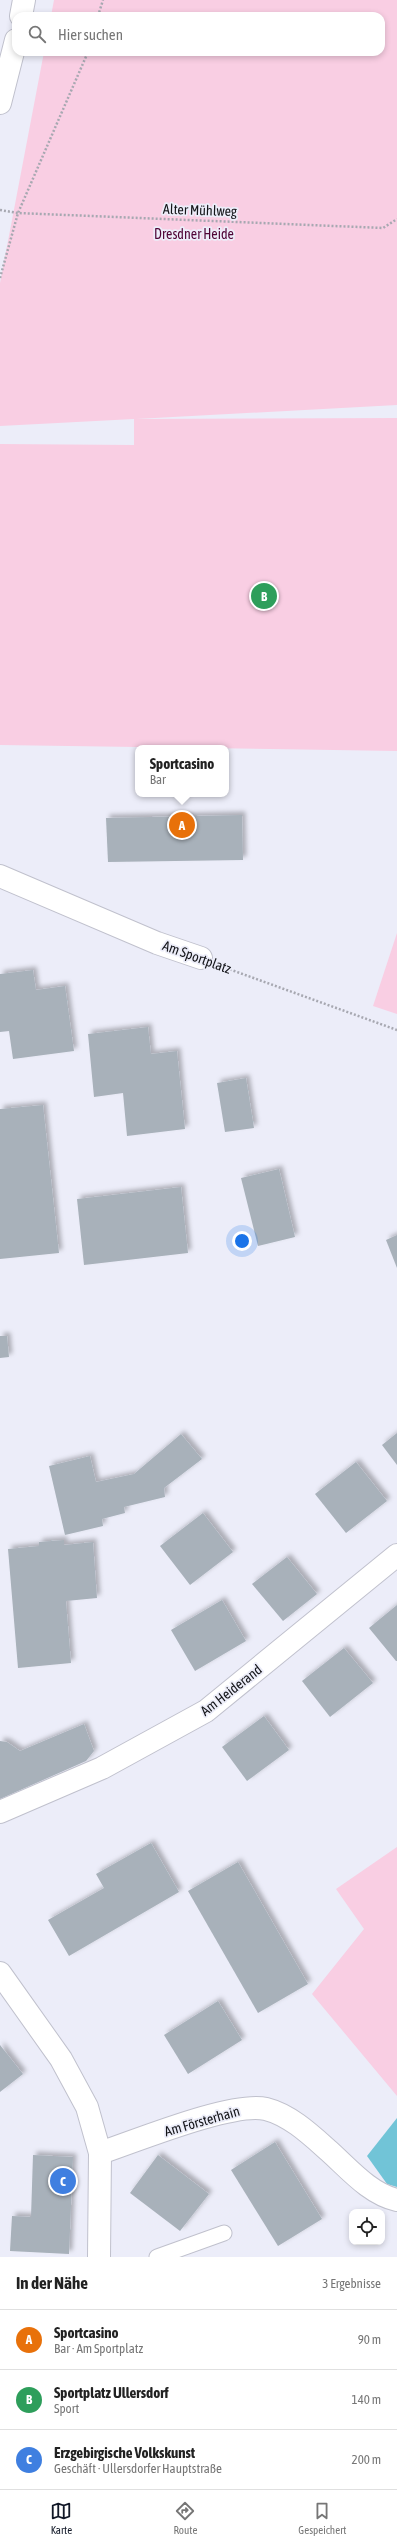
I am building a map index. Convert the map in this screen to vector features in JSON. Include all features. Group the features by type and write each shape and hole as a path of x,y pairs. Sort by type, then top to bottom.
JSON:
{"street":[{"path":"22,12 24,0"},
{"path":"0,103 12,56"},
{"name":"Am Sportplatz","path":"0,876 157,943 201,958"},
{"name":"Am Heiderand","path":"0,1812 102,1768 206,1711 397,1555"},
{"path":"0,1973 61,2059 88,2107 100,2154 99,2257"},
{"name":"Am Försterhain","path":"100,2154 175,2127 239,2108 266,2109 290,2120 371,2189 397,2200"}],"lane":[{"path":"157,2257 224,2233"}],"path":[{"path":"99,12 103,0"},
{"path":"0,278 18,213 86,56"},
{"name":"Alter Mühlweg","path":"0,210 18,213 383,228 397,219"},
{"name":"Am Sportplatz","path":"201,958 397,1030"}],"green space":[{"name":"Dresdner Heide","path":"54,0 397,0 397,405 136,419 397,418 397,751 229,748 229,745 135,745 135,747 0,745 0,444 134,445 134,419 0,426 0,283 43,56 385,56 385,12 52,12"},
{"path":"397,933 397,1014 373,1006"},
{"path":"397,1847 397,2096 312,1994 364,1929 336,1889"}],"water":[{"path":"397,2118 397,2187 387,2184 367,2156"}],"building":[{"path":"242,815 243,860 108,862 106,818"},
{"path":"33,970 36,990 65,986 74,1051 13,1059 9,1031 0,1032 0,974"},
{"path":"148,1027 151,1054 177,1051 185,1129 127,1136 123,1093 94,1097 88,1034"},
{"path":"246,1078 254,1128 225,1132 217,1083"},
{"path":"43,1105 59,1253 0,1259 0,1109"},
{"path":"279,1169 295,1237 258,1246 241,1178"},
{"path":"181,1187 188,1253 84,1265 77,1199"},
{"path":"397,1235 397,1268 386,1240"},
{"path":"0,1336 7,1336 9,1357 0,1358"},
{"path":"397,1433 397,1465 382,1445"},
{"path":"181,1434 202,1459 164,1488 165,1497 124,1507 125,1513 102,1519 103,1526 65,1535 49,1466 90,1456 96,1482 134,1474"},
{"path":"356,1462 387,1501 346,1533 315,1494"},
{"path":"203,1513 233,1552 190,1585 160,1546"},
{"path":"64,1540 64,1545 93,1542 97,1598 66,1601 71,1663 18,1668 8,1549 39,1546 39,1542"},
{"path":"287,1557 317,1594 283,1621 252,1584"},
{"path":"222,1600 246,1641 195,1671 171,1630"},
{"path":"397,1605 397,1661 396,1661 369,1628"},
{"path":"344,1648 373,1683 330,1717 302,1681"},
{"path":"264,1716 289,1750 247,1781 222,1747"},
{"path":"84,1724 94,1751 86,1761 0,1799 0,1741 7,1742 20,1751"},
{"path":"151,1843 179,1892 69,1956 48,1920 104,1888 96,1874"},
{"path":"238,1862 308,1984 258,2013 188,1891"},
{"path":"218,2001 242,2040 188,2074 164,2035"},
{"path":"0,2045 23,2074 0,2092"},
{"path":"275,2142 322,2219 278,2246 231,2170"},
{"path":"33,2155 73,2157 69,2254 10,2251 12,2216 31,2217"},
{"path":"158,2155 209,2194 180,2231 130,2193"}],"place":[{"name":"Sportplatz Ullersdorf","path":"264,596"},
{"name":"Sportcasino","path":"182,825"},
{"name":"Erzgebirgische Volkskunst","path":"63,2181"}]}
